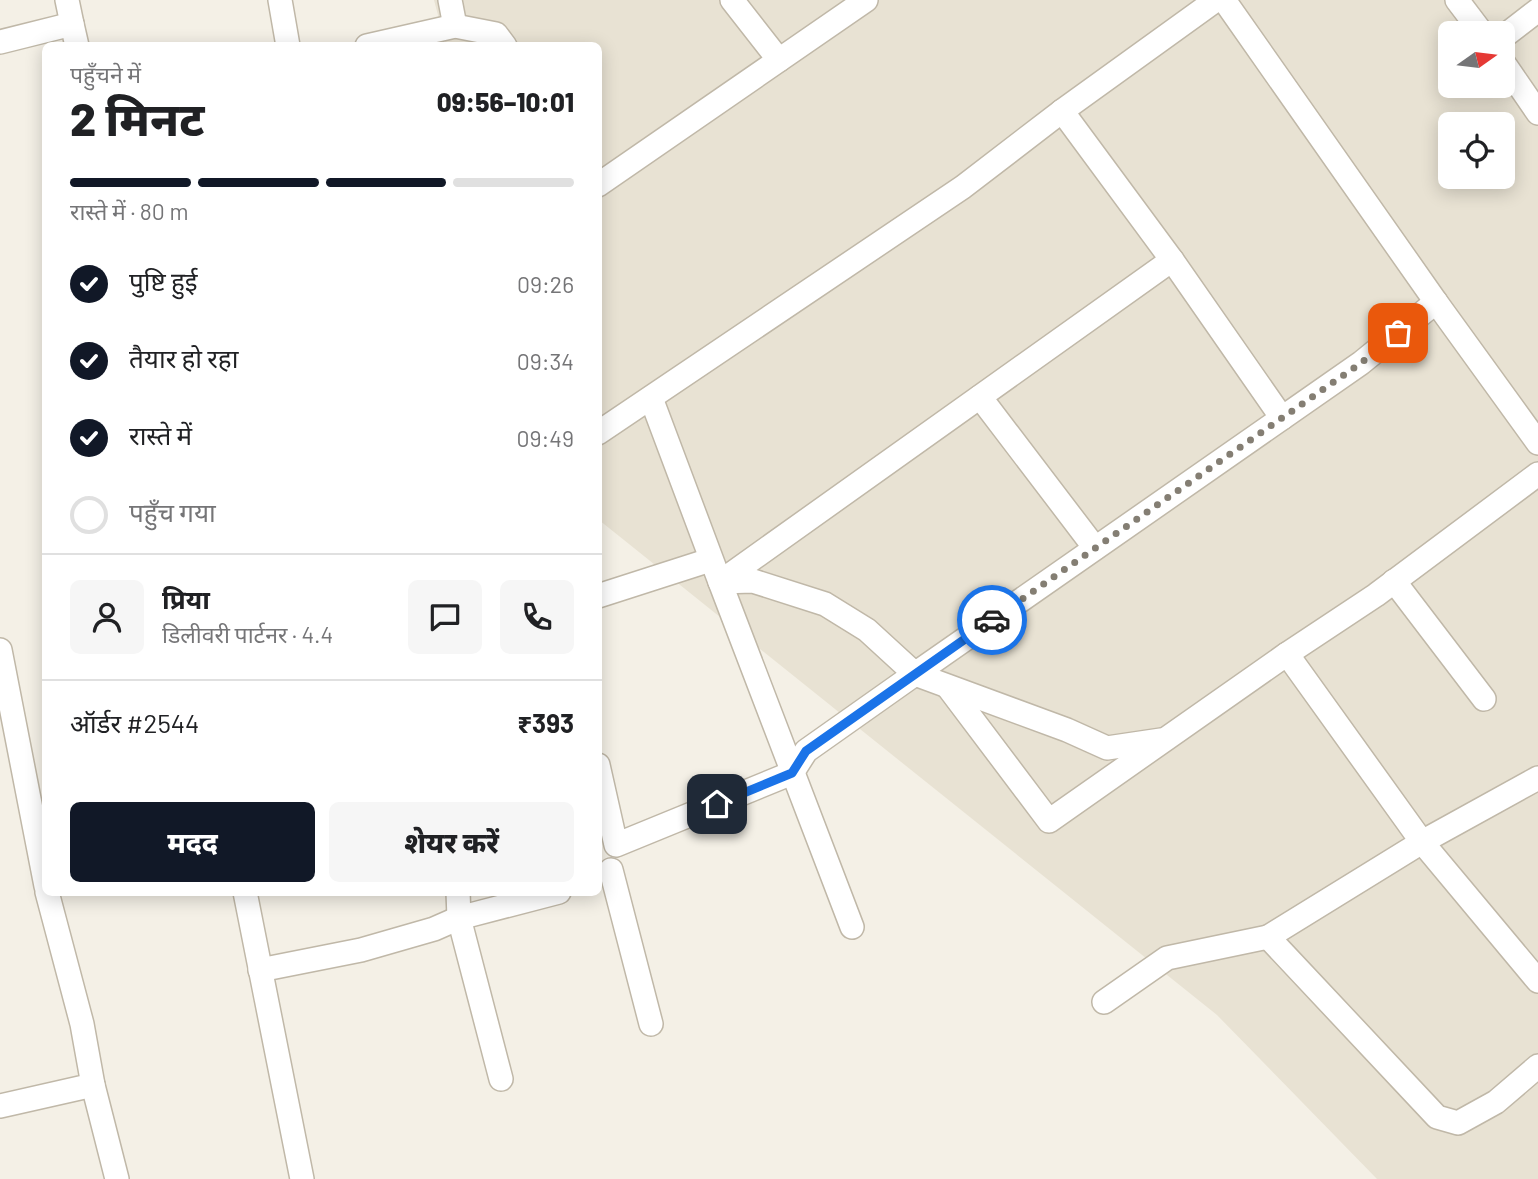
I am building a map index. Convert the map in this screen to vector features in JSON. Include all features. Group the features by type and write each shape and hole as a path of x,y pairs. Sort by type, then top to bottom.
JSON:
{"street":[{"path":"0,42 75,35 67,0"},
{"path":"279,0 287,42"},
{"path":"450,0 455,26"},
{"path":"732,0 779,60"},
{"path":"602,179 866,0"},
{"path":"602,430 963,187 1062,111 1216,0"},
{"path":"1224,0 1538,443"},
{"path":"1457,0 1473,21"},
{"path":"1516,27 1538,10"},
{"path":"384,42 455,26 496,34 502,42"},
{"path":"1516,81 1538,113"},
{"path":"1062,111 1172,260 1282,418"},
{"path":"720,582 1172,260"},
{"path":"616,845 792,773 806,751 1361,363 1436,302"},
{"path":"980,397 1095,548"},
{"path":"651,398 710,560 852,927"},
{"path":"948,687 1049,821 1394,581 1538,474"},
{"path":"602,595 710,560"},
{"path":"720,582 753,581 825,604 867,630 915,674 1067,730 1107,748 1168,738"},
{"path":"1394,581 1484,699"},
{"path":"0,650 42,865"},
{"path":"1287,654 1422,842 1538,981"},
{"path":"1104,1002 1167,958 1268,937 1422,842 1538,778"},
{"path":"602,783 616,845 605,876 651,1024"},
{"path":"48,896 82,1024 93,1085 117,1179"},
{"path":"245,896 302,1179"},
{"path":"458,896 460,918 501,1079"},
{"path":"260,970 360,950 434,929 460,918 544,896"},
{"path":"1268,937 1437,1117 1458,1123 1496,1102 1538,1066"},
{"path":"0,1107 93,1085"}],"shaded area":[{"path":"434,0 1538,0 1538,1179 1377,1179 1217,1015 602,522 602,42 445,42"}],"way so far":[{"path":"992,620 1361,363 1398,333"}],"route":[{"path":"717,804 792,773 806,751 992,620"}]}
